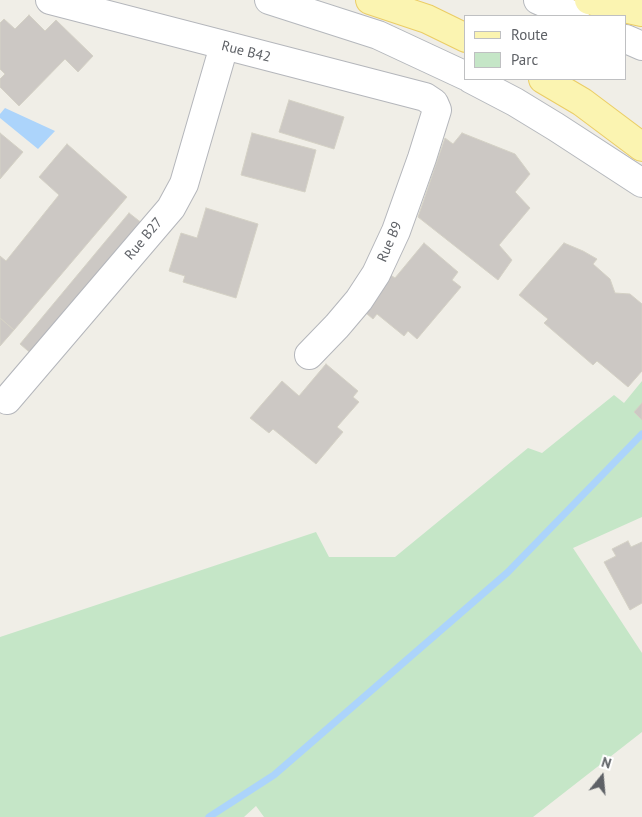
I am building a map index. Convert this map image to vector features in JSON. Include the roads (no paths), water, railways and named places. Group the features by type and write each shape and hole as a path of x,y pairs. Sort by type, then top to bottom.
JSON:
{"main road":[{"path":"370,0 426,19 464,37"},
{"path":"589,0 642,12"},
{"path":"545,80 582,102 642,147"}],"street":[{"name":"Rue B42","path":"50,0 425,97 434,103 437,110"},
{"path":"269,0 378,35 464,75"},
{"path":"538,0 573,15"},
{"path":"627,39 642,46"},
{"name":"Rue B27","path":"7,400 171,208 184,184 224,46"},
{"path":"473,80 532,112 642,183"},
{"name":"Rue B9","path":"309,355 338,326 360,300 376,274 396,231 437,110"}],"water":[{"path":"5,108 55,131 38,149 0,118 0,114"}],"waterway":[{"path":"209,817 274,775 508,572 642,434"}]}
